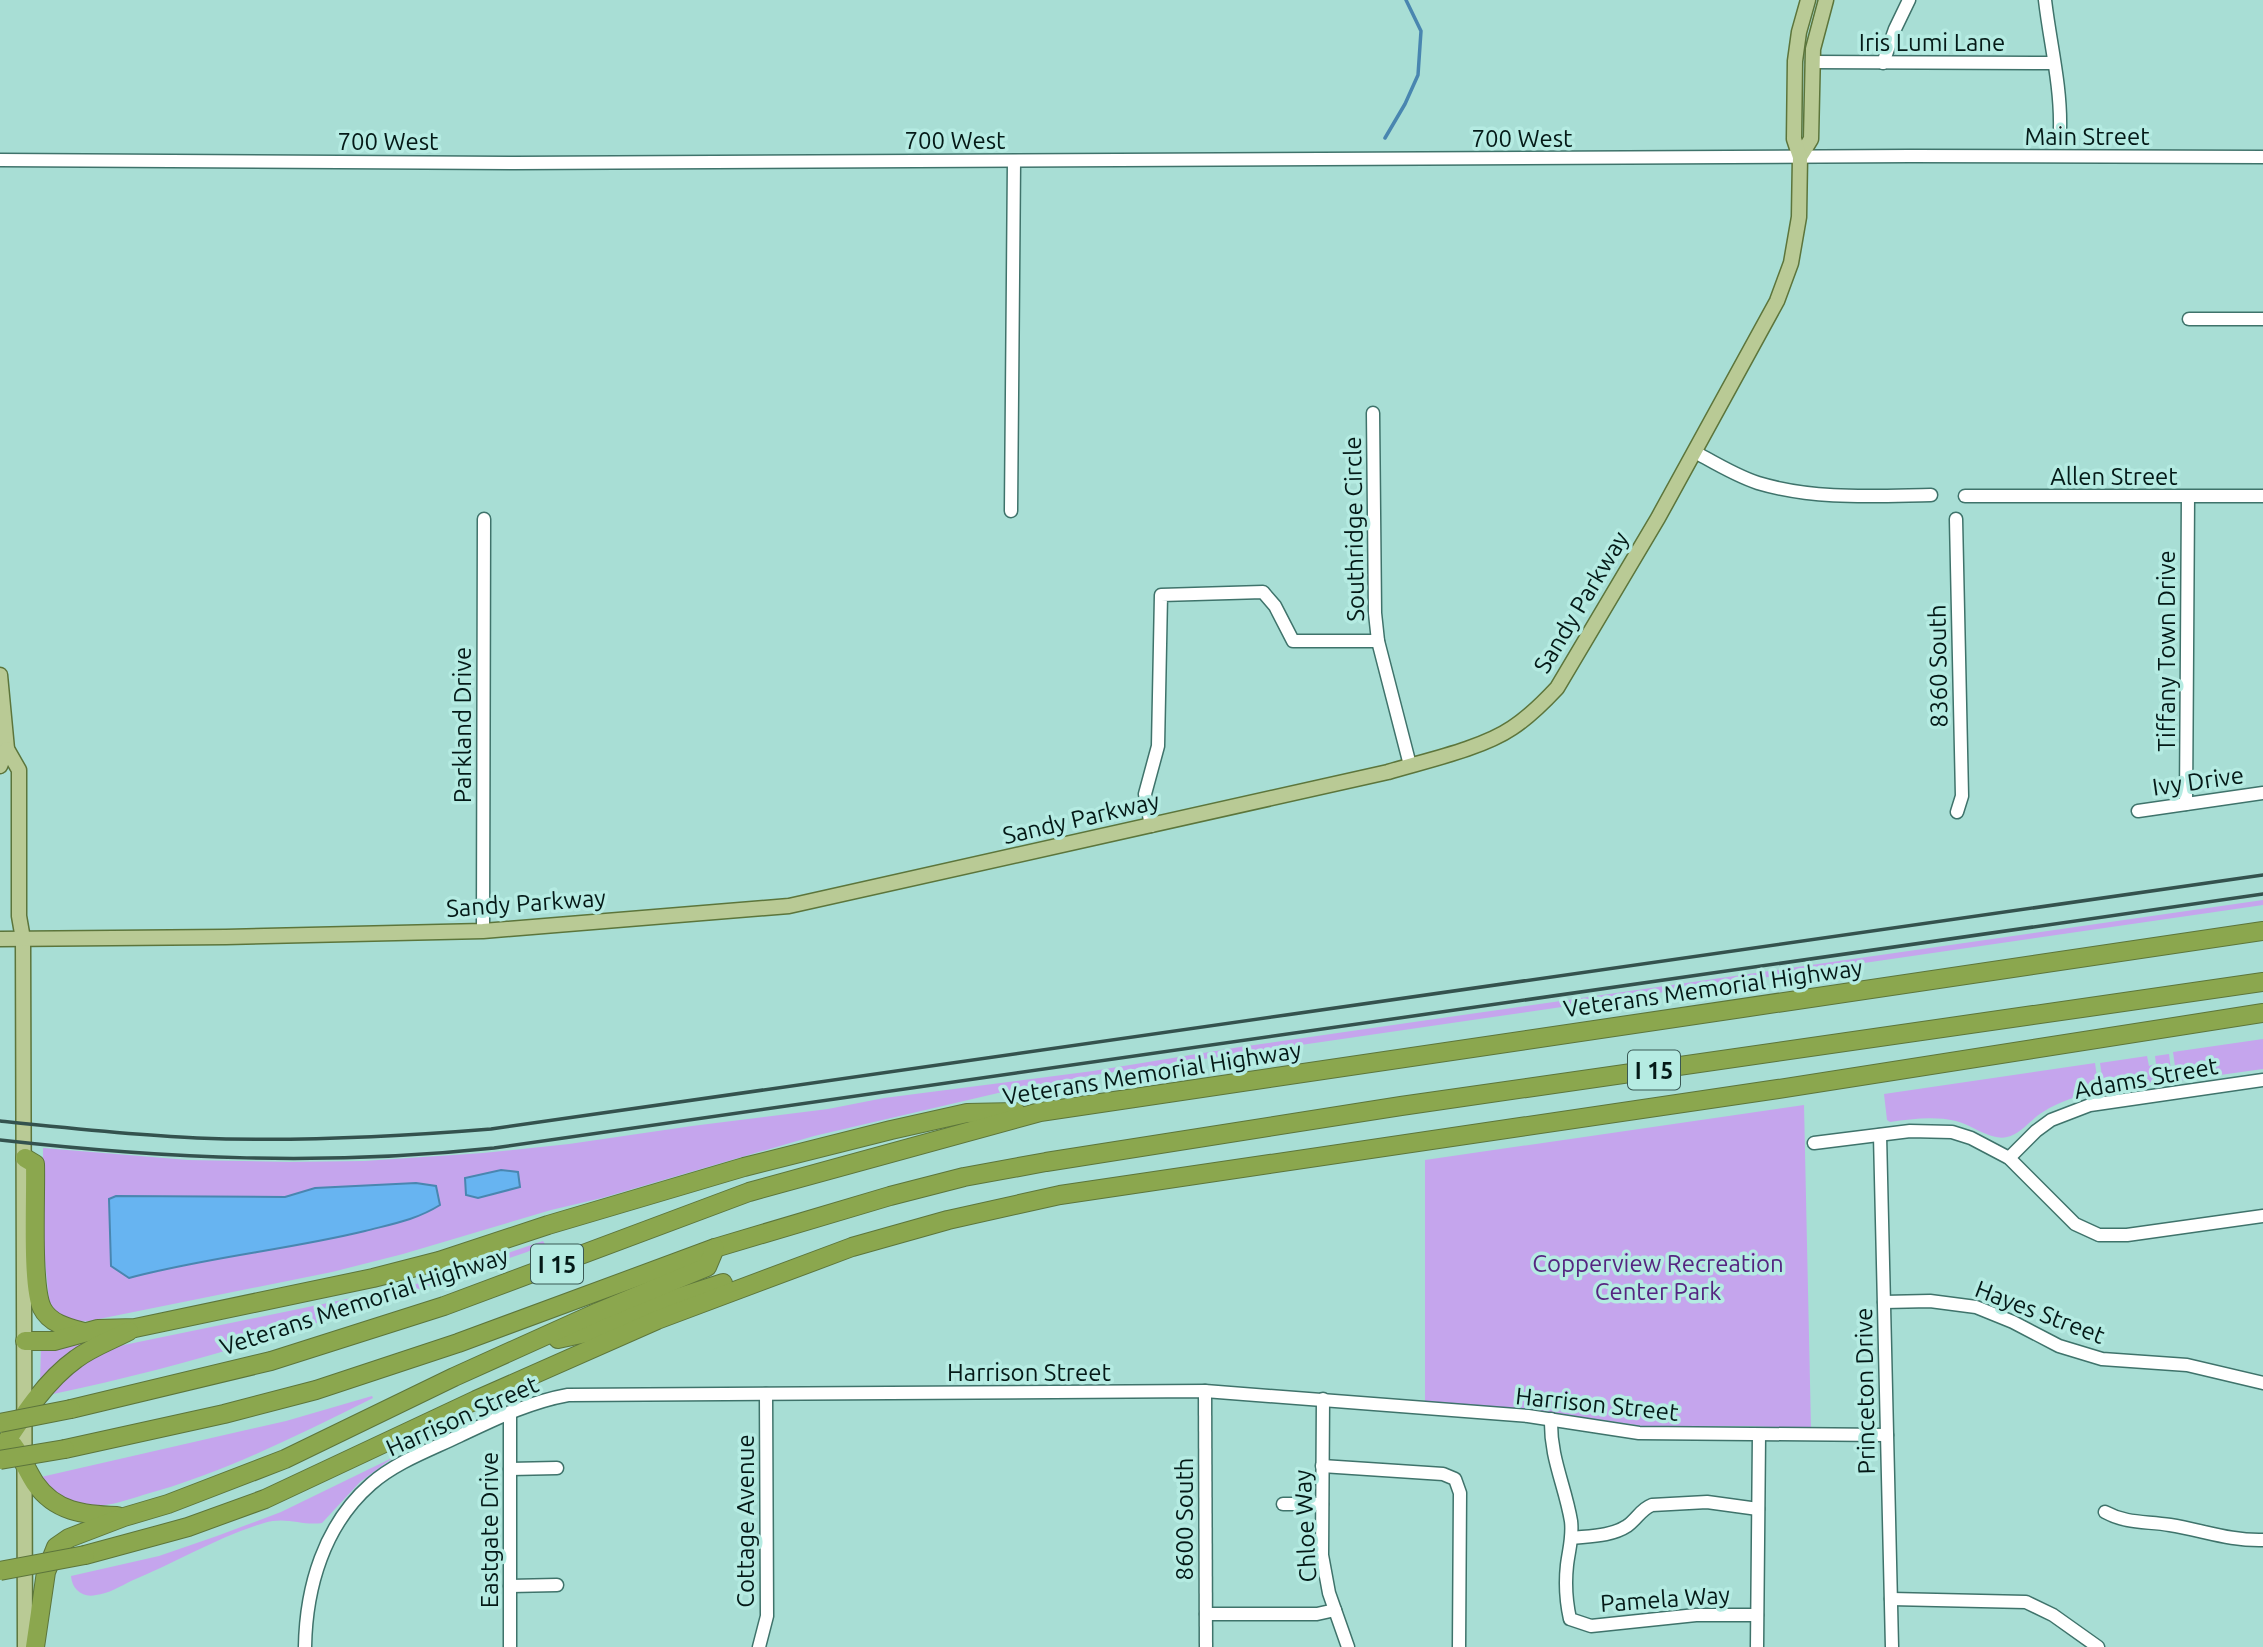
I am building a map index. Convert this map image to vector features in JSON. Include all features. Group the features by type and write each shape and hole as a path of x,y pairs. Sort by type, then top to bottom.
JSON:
{"highway":[{"name":"Veterans Memorial Highway","path":"2,1434 71,1409 271,1361 444,1306 749,1192 1041,1112 2263,931"},
{"name":"I 15","path":"0,1460 211,1418 316,1390 458,1343 715,1248 964,1177 1401,1106 2263,982"},
{"path":"0,1571 85,1555 188,1527 265,1499 476,1400 657,1320 852,1247 948,1220 1060,1195 1778,1090 2263,1013"},
{"path":"24,1341 54,1341 99,1329 135,1328 373,1278 426,1265 548,1225 744,1167 967,1112 1041,1112"},
{"path":"25,1158 36,1164 37,1278 43,1308 55,1322 84,1332"},
{"path":"517,1349 586,1333 643,1309 870,1235 898,1234"},
{"path":"35,1647 46,1572 56,1547 77,1534 168,1504 285,1459 517,1349 707,1267 715,1248"},
{"path":"124,1517 91,1516 68,1511 42,1492 25,1462 2,1434 25,1415 63,1370 76,1359 135,1328"}],"main road":[{"path":"1800,157 1794,139 1795,61 1799,32 1808,0"},
{"path":"1800,157 1811,139 1812,62 1815,36 1826,0"},
{"name":"Sandy Parkway","path":"0,939 483,931 789,906 1388,772 1473,746 1511,729 1537,709 1557,688 1695,452 1777,301 1791,263 1799,218 1800,157"},
{"path":"0,674 7,749 19,770 19,916 23,939 25,1158 25,1647"},
{"path":"0,766 7,749"}],"street":[{"path":"1883,63 1909,0"},
{"path":"2045,0 2053,62 2060,90 2060,128"},
{"name":"Iris Lumi Lane","path":"1812,62 2053,62"},
{"name":"700 West","path":"0,160 414,163 1910,156"},
{"name":"Main Street","path":"1910,156 2263,157"},
{"path":"1011,511 1013,161"},
{"path":"2189,319 2263,319"},
{"name":"Southridge Circle","path":"1373,413 1373,581 1378,641 1410,765"},
{"path":"1695,452 1756,482 1800,492 1841,496 1931,495"},
{"name":"Allen Street","path":"1965,496 2263,496"},
{"name":"Tiffany Town Drive","path":"2186,804 2188,497"},
{"name":"Parkland Drive","path":"483,931 484,519"},
{"name":"8360 South","path":"1956,519 1962,796 1957,813"},
{"path":"1152,826 1145,794 1158,746 1161,594 1263,592 1275,606 1293,641 1378,641"},
{"name":"Ivy Drive","path":"2138,811 2263,793"},
{"name":"Adams Street","path":"2009,1158 2036,1131 2052,1120 2090,1105 2263,1080"},
{"path":"1814,1143 1910,1131 1952,1132 1971,1138 2009,1158 2075,1224 2099,1235 2127,1235 2263,1216"},
{"name":"Princeton Drive","path":"1880,1135 1892,1647"},
{"name":"Hayes Street","path":"1884,1302 1930,1301 1976,1307 2059,1346 2102,1359 2187,1365 2263,1383"},
{"name":"Harrison Street","path":"305,1647 308,1604 315,1574 332,1533 371,1483 391,1469 510,1412 548,1398 568,1395 1205,1391 1551,1419 1639,1433 1886,1436"},
{"name":"8600 South","path":"1205,1391 1206,1647"},
{"name":"Cottage Avenue","path":"759,1647 767,1616 766,1394"},
{"name":"Chloe Way","path":"1323,1399 1324,1565 1348,1647"},
{"name":"Eastgate Drive","path":"510,1412 510,1647"},
{"name":"Pamela Way","path":"1551,1419 1551,1448 1571,1520 1572,1538 1565,1594 1570,1619 1591,1626 1696,1615 1757,1615"},
{"path":"1757,1647 1759,1435"},
{"path":"1322,1466 1443,1474 1455,1479 1460,1493 1459,1647"},
{"path":"510,1469 557,1468"},
{"path":"1572,1538 1625,1528 1644,1508 1652,1505 1707,1502 1758,1509"},
{"path":"1283,1504 1322,1504"},
{"path":"2105,1512 2133,1523 2170,1525 2226,1539 2263,1541"},
{"path":"510,1586 557,1586"},
{"path":"1891,1599 2026,1602 2053,1615 2098,1647"},
{"path":"1206,1614 1317,1614 1335,1610"}],"green space":[{"path":"2263,900 2263,905 1094,1075 1011,1090 814,1136 602,1198 332,1272 89,1321 65,1318 53,1310 49,1301 43,1240 43,1148 188,1160 289,1162 364,1161 569,1144 1093,1071 1240,1047"},
{"path":"2263,1039 2263,1069 2177,1081 2173,1052"},
{"path":"2169,1054 2172,1079 2104,1090 2100,1063 2147,1056 2149,1066 2156,1064 2155,1056"},
{"path":"2095,1063 2099,1092 2056,1105 2017,1133 2007,1137 1995,1137 1948,1119 1887,1120 1884,1094"},
{"name":"Copperview Recreation Center Park","path":"1804,1105 1811,1429 1643,1426 1557,1413 1425,1402 1425,1160"},
{"path":"543,1241 545,1244 527,1252 292,1331 113,1381 53,1394 67,1378 83,1366 119,1346 405,1287"},
{"path":"92,1339 60,1361 40,1383 41,1347"},
{"path":"372,1396 373,1398 317,1426 232,1464 173,1486 114,1503 92,1506 72,1502 55,1491 41,1477 286,1421"},
{"path":"394,1457 360,1482 322,1523 280,1520 264,1523 230,1535 101,1594 83,1594 74,1585 71,1576 159,1556 217,1536 281,1512"}],"water":[{"path":"501,1170 518,1172 520,1187 478,1198 466,1195 465,1178"},
{"path":"416,1183 436,1186 440,1205 394,1224 336,1238 188,1264 129,1278 111,1266 109,1199 116,1196 285,1197 315,1188"}],"waterway":[{"path":"1385,138 1418,75 1421,31 1406,0"}],"railway":[{"path":"0,1121 148,1135 234,1139 344,1138 491,1129 2263,875"},
{"path":"0,1140 124,1152 247,1158 369,1157 494,1148 2263,894"}]}
